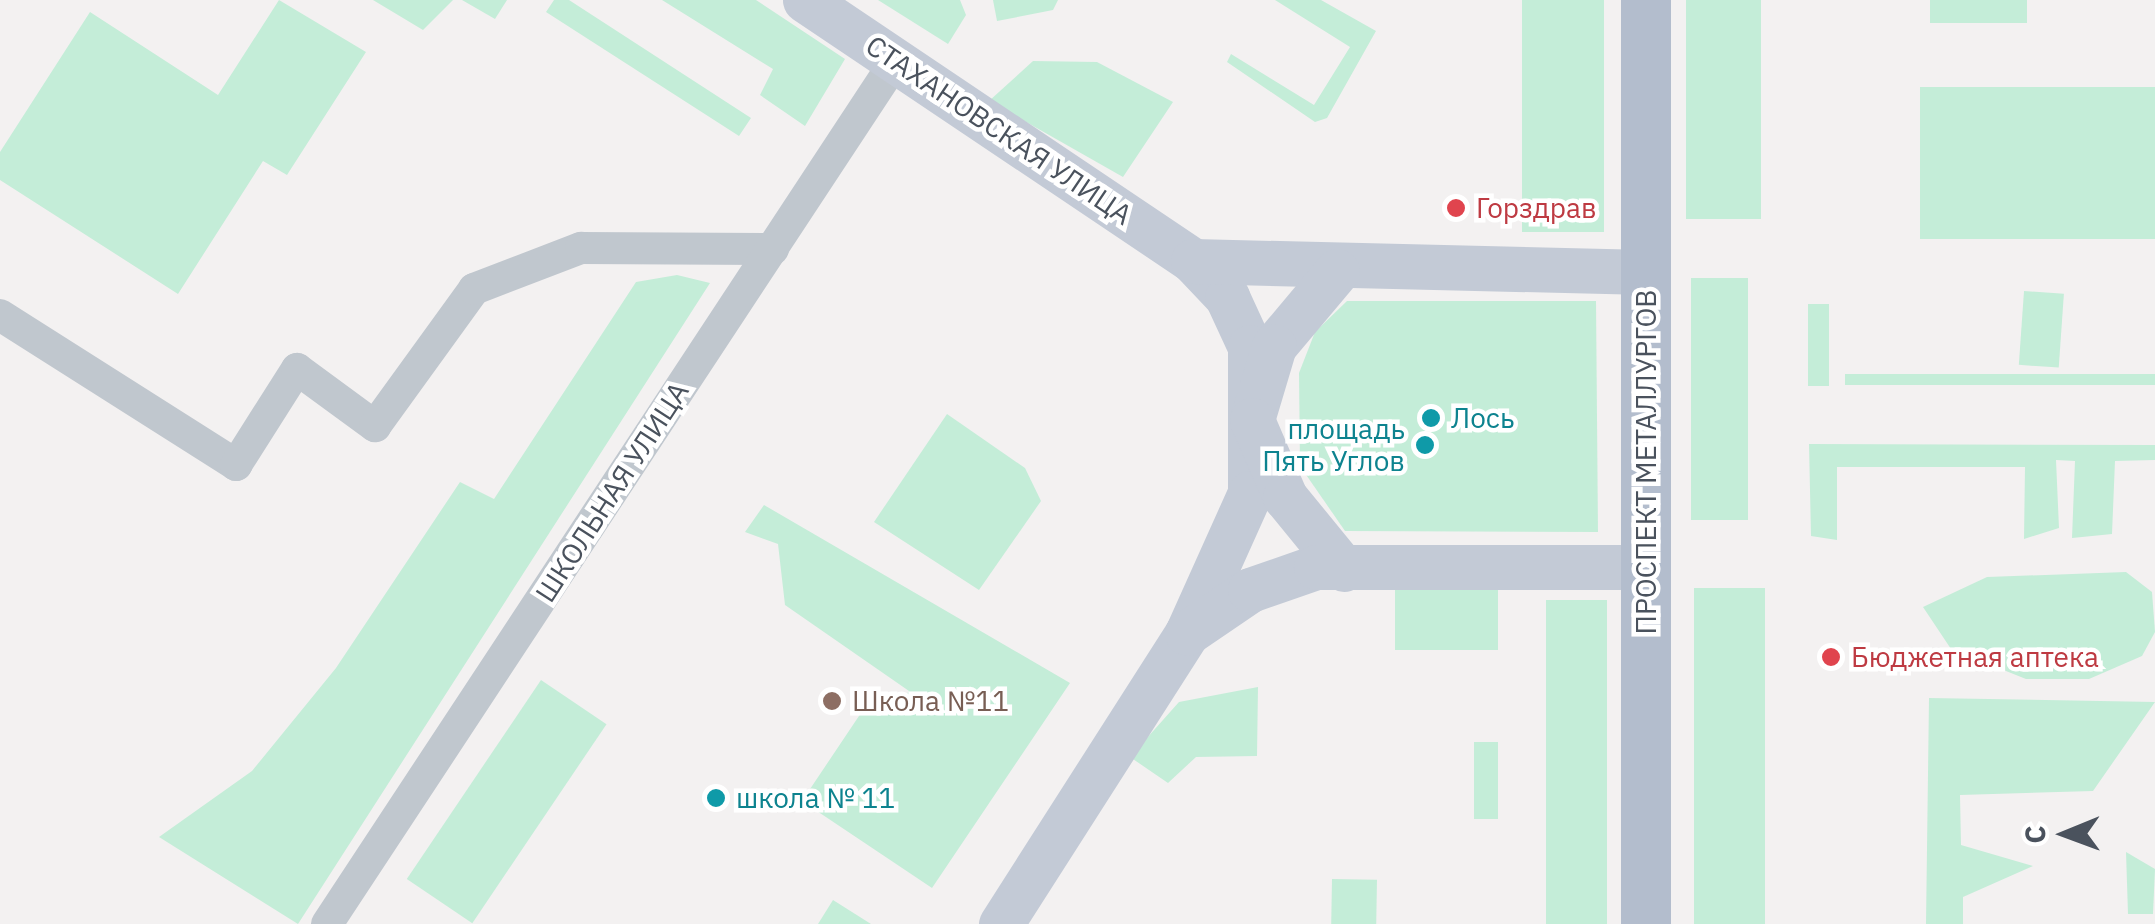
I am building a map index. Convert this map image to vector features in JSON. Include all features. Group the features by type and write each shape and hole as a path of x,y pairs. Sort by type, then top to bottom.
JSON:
{"main road":[{"name":"ПРОСПЕКТ МЕТАЛЛУРГОВ","path":"1646,0 1646,924"}],"street":[{"name":"СТАХАНОВСКАЯ УЛИЦА","path":"804,0 1193,261"},
{"name":"ШКОЛЬНАЯ УЛИЦА","path":"327,924 896,59"},
{"path":"0,315 236,464 297,369 375,426 474,289 581,248 773,249"},
{"path":"1193,261 1337,271 1647,272"},
{"path":"1001,924 1187,633 1237,535 1250,493 1252,420 1242,322 1193,261"},
{"path":"1337,271 1274,346 1252,420 1285,497 1344,569"},
{"path":"1187,633 1250,590 1316,566 1646,566"}],"green space":[{"path":"279,0 366,52 287,175 263,161 178,294 0,180 0,152 90,12 218,95"},
{"path":"373,0 453,0 423,30"},
{"path":"462,0 507,0 495,19"},
{"path":"554,0 569,0 751,118 739,136 546,12"},
{"path":"662,0 756,0 845,59 805,126 760,95 773,69"},
{"path":"878,0 960,0 966,15 948,44"},
{"path":"993,0 1058,0 1053,10 997,21"},
{"path":"1275,0 1321,0 1376,31 1327,118 1315,122 1227,62 1231,54 1314,105 1350,47"},
{"path":"1522,0 1604,0 1604,232 1522,232"},
{"path":"1686,0 1761,0 1761,219 1686,219"},
{"path":"1930,0 2027,0 2027,23 1930,23"},
{"path":"1033,61 1097,62 1173,102 1123,177 989,101"},
{"path":"1920,87 2155,87 2155,239 1920,239"},
{"path":"677,275 710,283 298,924 159,837 252,771 336,668 460,482 494,499 636,282"},
{"path":"1691,278 1748,278 1748,520 1691,520"},
{"path":"2024,291 2064,294 2059,368 2019,365"},
{"path":"1347,301 1596,301 1598,532 1345,531 1300,466 1299,373 1315,332"},
{"path":"1808,304 1829,304 1829,386 1808,386"},
{"path":"1845,374 2155,374 2155,385 1845,385"},
{"path":"947,414 1025,468 1041,501 979,590 874,522"},
{"path":"1809,444 2155,445 2155,460 2115,461 2112,534 2072,538 2075,461 2056,460 2059,528 2024,539 2025,467 1837,467 1837,540 1811,536"},
{"path":"764,505 1070,683 932,888 802,801 865,707 892,715 909,691 785,605 778,544 745,532"},
{"path":"2126,572 2152,592 2155,632 2142,656 2089,679 2026,679 1951,649 1923,607 1987,577"},
{"path":"1694,588 1765,588 1765,924 1694,924"},
{"path":"1395,589 1498,589 1498,650 1395,650"},
{"path":"1546,600 1607,600 1607,924 1546,924"},
{"path":"541,680 606,724 472,923 407,879"},
{"path":"1258,687 1257,756 1196,757 1168,783 1130,757 1179,702"},
{"path":"1929,698 2155,702 2093,791 1960,795 1961,845 2033,866 1963,897 1963,924 1926,924"},
{"path":"1474,742 1498,742 1498,819 1474,819"},
{"path":"2126,852 2155,869 2153,914 2128,914"},
{"path":"1332,879 1377,880 1376,924 1331,924"},
{"path":"833,900 871,924 818,924"}],"place":[{"name":"Горздрав","path":"1456,208"},
{"name":"Лось","path":"1431,418"},
{"name":"площадь Пять Углов","path":"1425,445"},
{"name":"Бюджетная аптека","path":"1831,657"},
{"name":"Школа №11","path":"832,701"},
{"name":"школа № 11","path":"716,798"}]}
